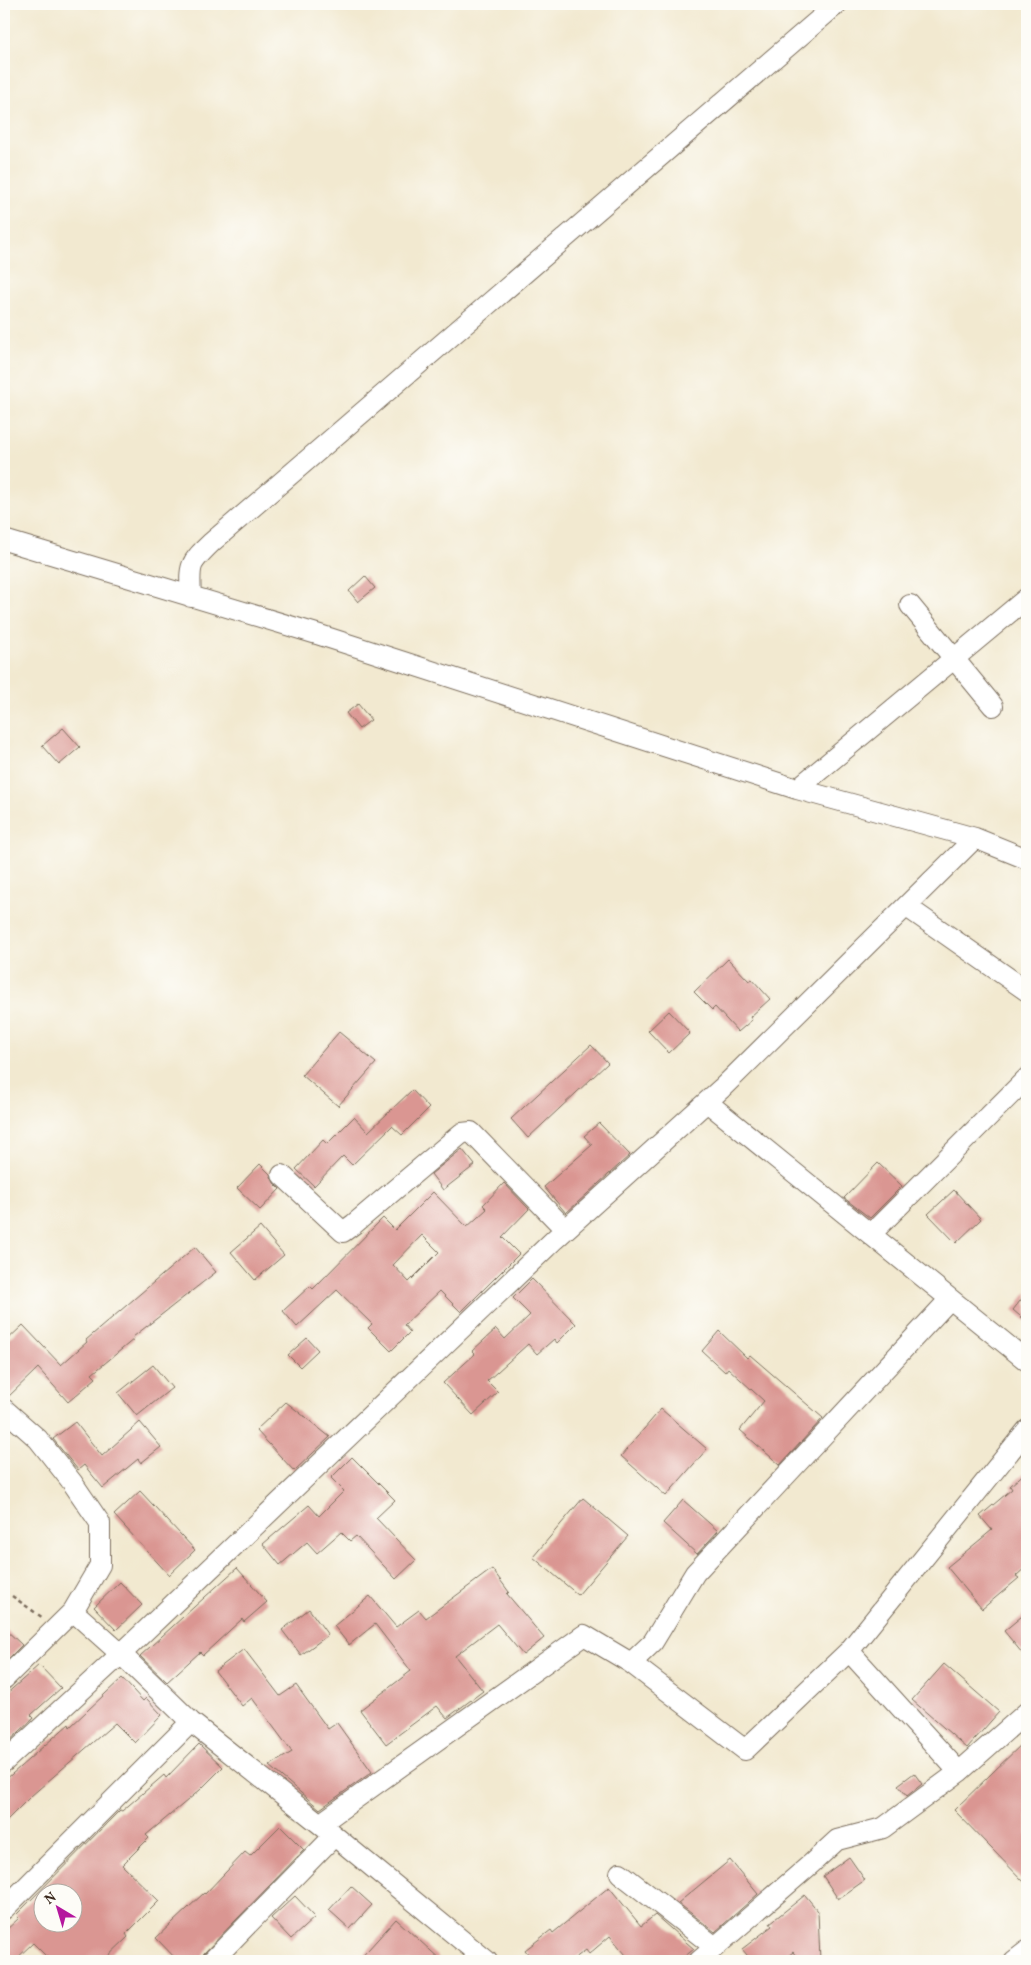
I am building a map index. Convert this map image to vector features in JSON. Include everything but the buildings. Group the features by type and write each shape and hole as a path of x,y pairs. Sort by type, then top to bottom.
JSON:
{"street":[{"path":"191,597 190,574 193,560 212,542 837,4"},
{"path":"4,540 320,635 797,789 975,838 1027,859"},
{"path":"797,789 1027,598"},
{"path":"910,605 994,706"},
{"path":"4,1762 121,1654 565,1229 707,1102 975,838"},
{"path":"907,907 1027,991"},
{"path":"871,1234 1027,1078"},
{"path":"707,1102 1027,1361"},
{"path":"282,1175 343,1232 462,1133 471,1132 565,1229"},
{"path":"631,1663 652,1642 695,1573 950,1298"},
{"path":"4,1409 38,1439 72,1482 100,1524 100,1564 73,1611 4,1679"},
{"path":"212,1961 327,1830 584,1635 631,1663 745,1750 849,1651 1027,1430"},
{"path":"73,1611 121,1654 190,1722 327,1830 486,1961"},
{"path":"849,1651 959,1772"},
{"path":"699,1961 836,1840 883,1828 959,1772 1027,1712"},
{"path":"4,1909 190,1722"},
{"path":"620,1874 715,1947"},
{"path":"1014,1961 1027,1951"}],"path":[{"path":"4,1596 12,1596 56,1628"}]}
